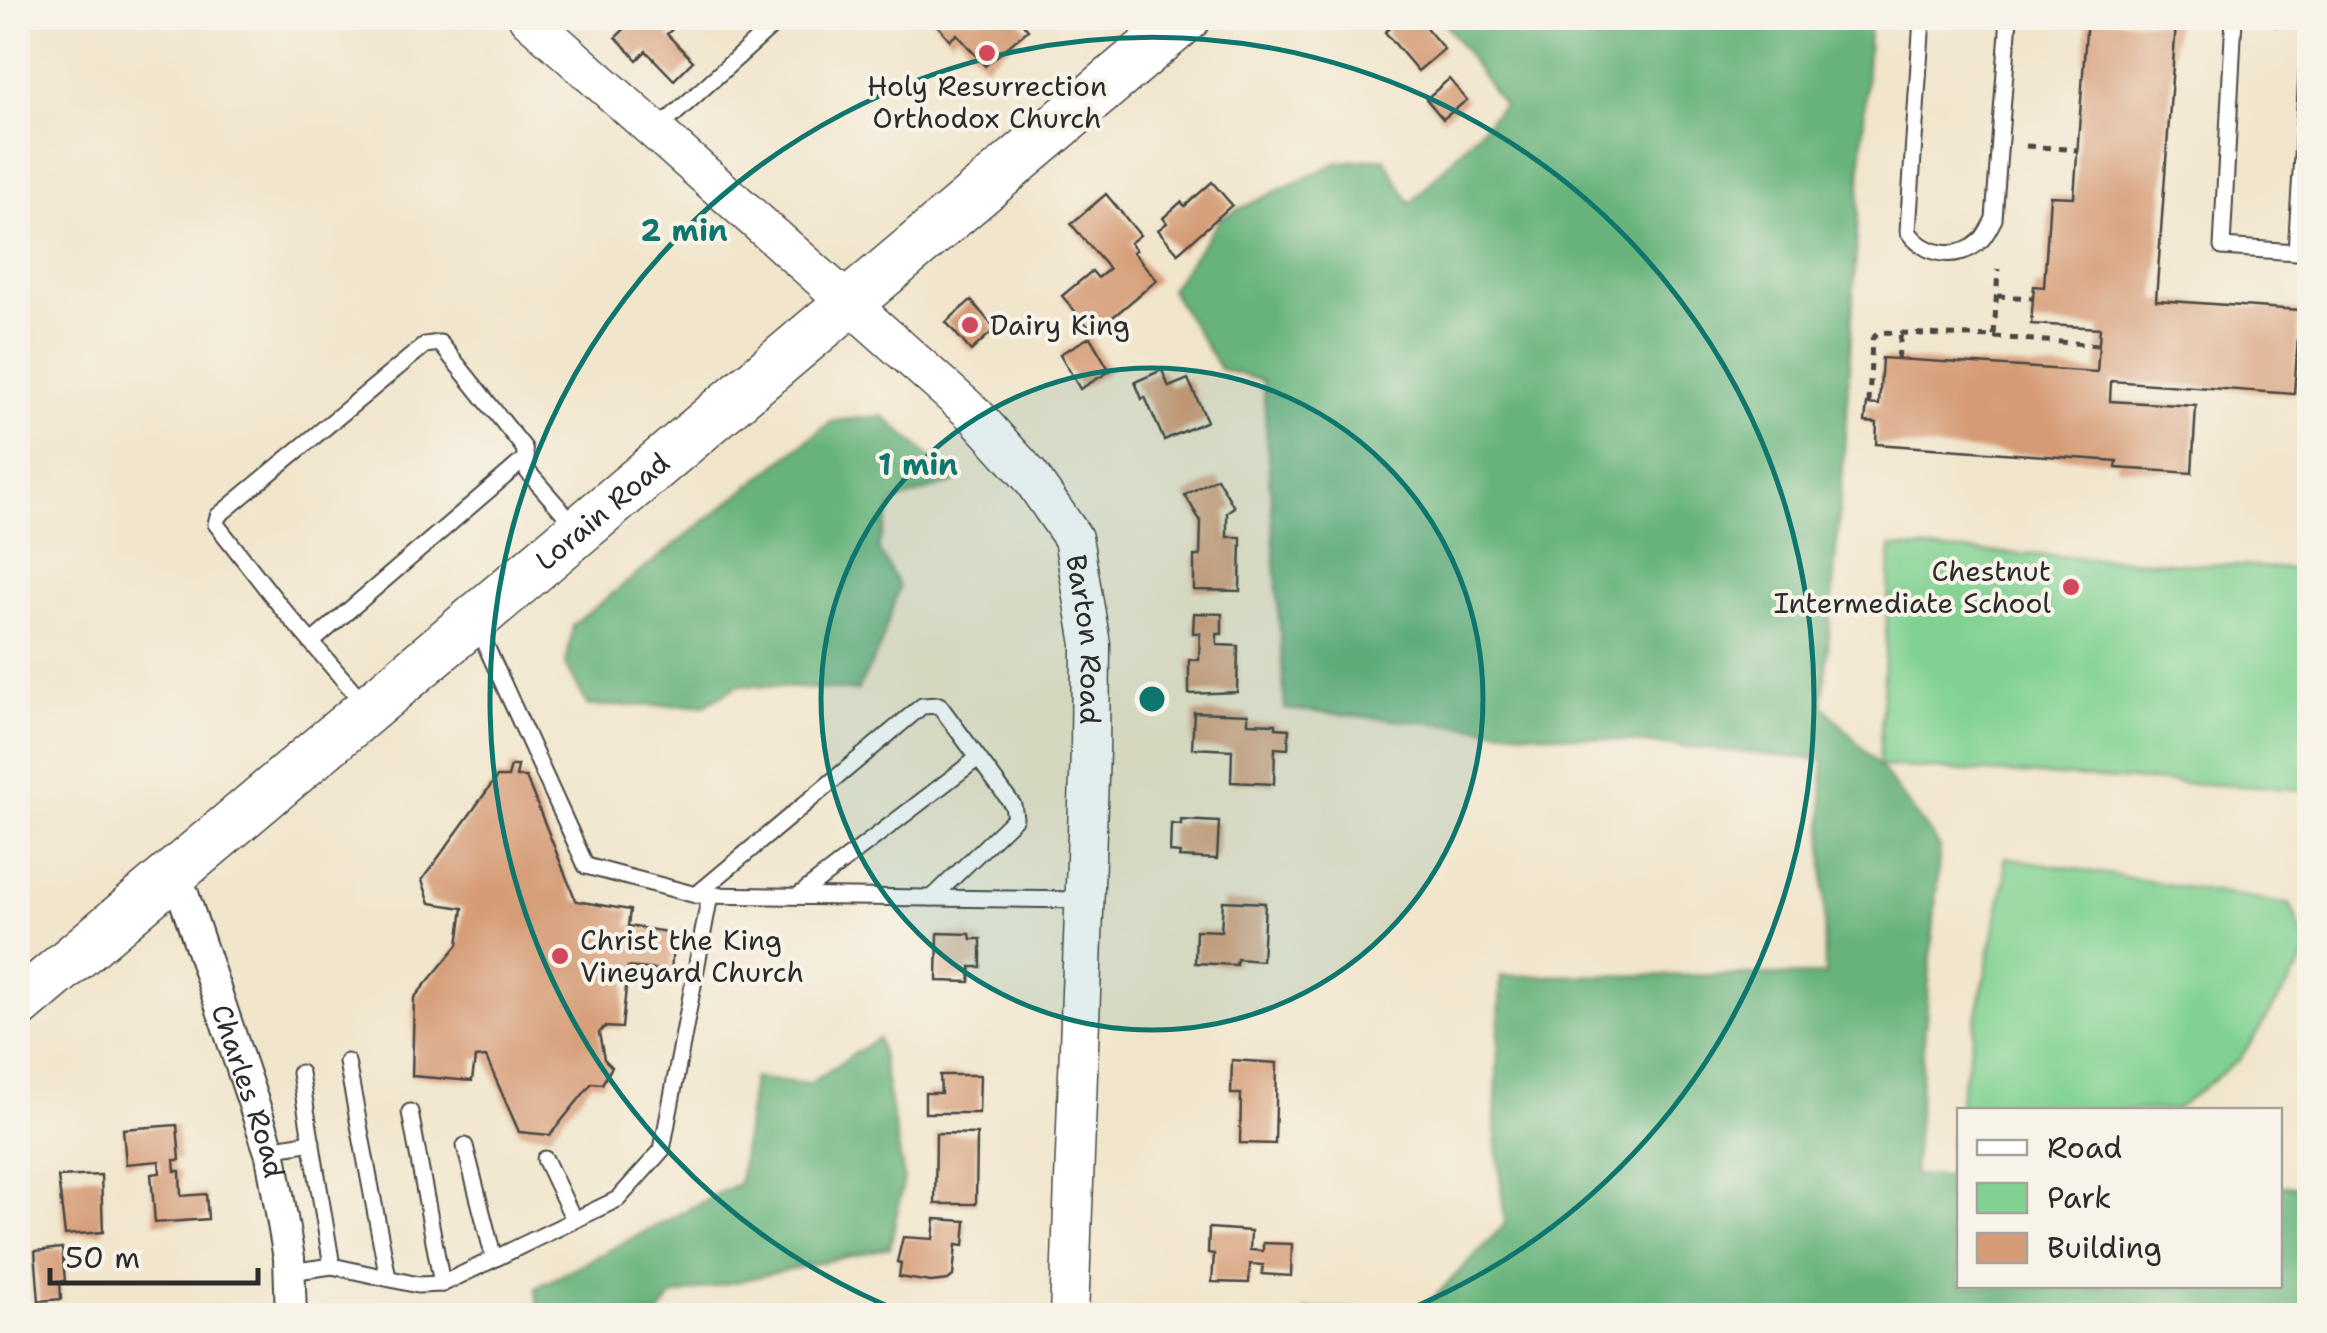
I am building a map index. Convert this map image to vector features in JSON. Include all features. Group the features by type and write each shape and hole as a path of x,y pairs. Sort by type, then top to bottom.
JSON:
{"main road":[{"name":"Lorain Road","path":"20,998 176,873 1186,18"}],"street":[{"name":"Barton Road","path":"528,18 850,300 976,416 1030,476 1073,538 1091,644 1068,1316"},
{"name":"Charles Road","path":"176,873 269,1149 290,1272 292,1316"}],"lane":[{"path":"657,130 781,18"},
{"path":"1922,18 1908,231 1916,244 1934,252 1962,252 1982,240 1994,220 2009,18"},
{"path":"2234,18 2222,248 2296,252 2310,23 2278,18"},
{"path":"369,710 216,524 218,516 425,345 440,344 524,448 528,472 579,531"},
{"path":"312,642 526,458"},
{"path":"474,620 586,866 703,895 1084,900"},
{"path":"290,1272 332,1266 418,1285 442,1284 618,1199 662,1150 703,895 922,706 939,705 1012,805 1015,818 932,898"},
{"path":"798,896 978,758"},
{"path":"347,1062 388,1278"},
{"path":"300,1073 332,1266"},
{"path":"410,1112 442,1284"},
{"path":"269,1149 312,1142"},
{"path":"466,1146 494,1259"},
{"path":"545,1159 574,1220"}],"path":[{"path":"2026,146 2078,150"},
{"path":"1994,338 1998,268"},
{"path":"1997,296 2033,298"},
{"path":"1870,404 1872,339 1880,332 2099,345"},
{"path":"1898,358 1901,332"}],"green space":[{"path":"1441,18 1870,18 1843,468 1823,705 1879,766 1940,847 1913,1175 1957,1176 1957,1288 2282,1288 2282,1186 2309,1187 2309,1315 1306,1315 1306,1311 1424,1308 1505,1224 1495,1123 1501,976 1825,975 1823,760 1285,709 1263,381 1220,369 1170,289 1222,217 1339,162 1384,158 1410,204 1503,105"},
{"path":"883,416 957,481 893,502 878,548 899,587 880,647 857,691 739,685 704,705 588,706 566,665 573,625 832,421"},
{"path":"1891,547 2309,570 2309,790 1879,766"},
{"path":"2005,857 2291,905 2309,953 2240,1059 2178,1108 1958,1108 2005,878"},
{"path":"878,1038 904,1179 890,1247 672,1296 659,1315 539,1315 536,1288 739,1183 753,1078 809,1084"},
{"path":"1957,1114 1957,1143 1951,1143"}],"building":[{"path":"636,18 684,18 667,34 693,61 674,80 646,51 637,60 616,37"},
{"name":"Holy Resurrection Orthodox Church","path":"931,18 1018,18 1028,30 985,66 957,34 950,40"},
{"path":"1382,18 1418,18 1444,49 1418,71 1385,32 1390,27"},
{"path":"2087,18 2176,23 2156,300 2300,310 2294,394 2111,381 2110,401 2196,406 2192,473 2116,468 2117,461 1876,444 1877,423 1865,422 1867,404 1879,405 1882,358 2097,372 2100,328 2031,324 2034,286 2044,287 2050,196 2074,197"},
{"path":"1449,79 1467,100 1443,119 1426,99"},
{"path":"1212,182 1232,205 1178,253 1158,230 1167,223 1163,218 1181,202 1185,206"},
{"path":"1106,194 1140,235 1130,243 1136,250 1133,252 1157,280 1094,333 1062,296 1092,271 1098,278 1109,269 1071,224"},
{"name":"Dairy King","path":"971,300 995,329 971,351 946,322"},
{"path":"1090,337 1110,371 1080,389 1060,354"},
{"path":"1162,370 1169,387 1188,379 1207,421 1164,440 1135,382"},
{"path":"1217,478 1234,507 1227,512 1227,537 1241,537 1240,591 1194,590 1194,556 1200,556 1201,522 1185,495"},
{"path":"1194,613 1222,614 1222,634 1217,634 1217,645 1238,646 1237,692 1189,694 1189,660 1199,660 1200,633 1193,633"},
{"path":"1194,712 1248,714 1248,723 1276,724 1276,728 1289,729 1288,749 1275,748 1274,784 1231,782 1232,750 1192,748"},
{"name":"Christ the King Vineyard Church","path":"511,766 518,766 516,777 526,777 576,901 630,910 628,926 674,933 671,971 628,967 622,1028 604,1027 599,1033 604,1059 612,1067 602,1084 592,1083 550,1135 519,1132 486,1057 475,1058 472,1081 412,1076 414,998 458,945 463,908 430,903 422,880 497,777 508,777"},
{"path":"1181,820 1219,822 1217,859 1179,857 1180,853 1170,852 1171,824 1181,825"},
{"path":"1223,901 1265,903 1262,961 1237,959 1236,965 1195,963 1196,930 1221,931"},
{"path":"938,933 970,934 971,939 981,939 981,967 971,967 970,982 937,981"},
{"path":"1232,1060 1277,1063 1275,1144 1240,1143 1241,1094 1231,1094"},
{"path":"940,1075 980,1075 979,1113 925,1113 925,1093 941,1093"},
{"path":"177,1125 180,1160 174,1160 175,1171 180,1171 181,1196 206,1194 208,1219 155,1223 151,1174 160,1173 159,1161 126,1164 123,1129"},
{"path":"936,1133 977,1134 976,1204 935,1204"},
{"path":"101,1175 103,1232 65,1235 58,1177"},
{"path":"935,1219 966,1221 964,1246 956,1245 953,1276 931,1282 899,1277 901,1263 897,1262 903,1237 933,1239"},
{"path":"1209,1228 1251,1231 1250,1250 1263,1251 1263,1243 1292,1244 1291,1276 1262,1274 1263,1265 1250,1264 1249,1283 1212,1282 1214,1254 1208,1253"},
{"path":"62,1248 65,1281 60,1282 61,1299 39,1301 35,1251"}],"place":[{"name":"Holy Resurrection Orthodox Church","path":"987,53"},
{"name":"Dairy King","path":"970,325"},
{"name":"Chestnut Intermediate School","path":"2071,587"},
{"name":"Christ the King Vineyard Church","path":"560,956"}]}
